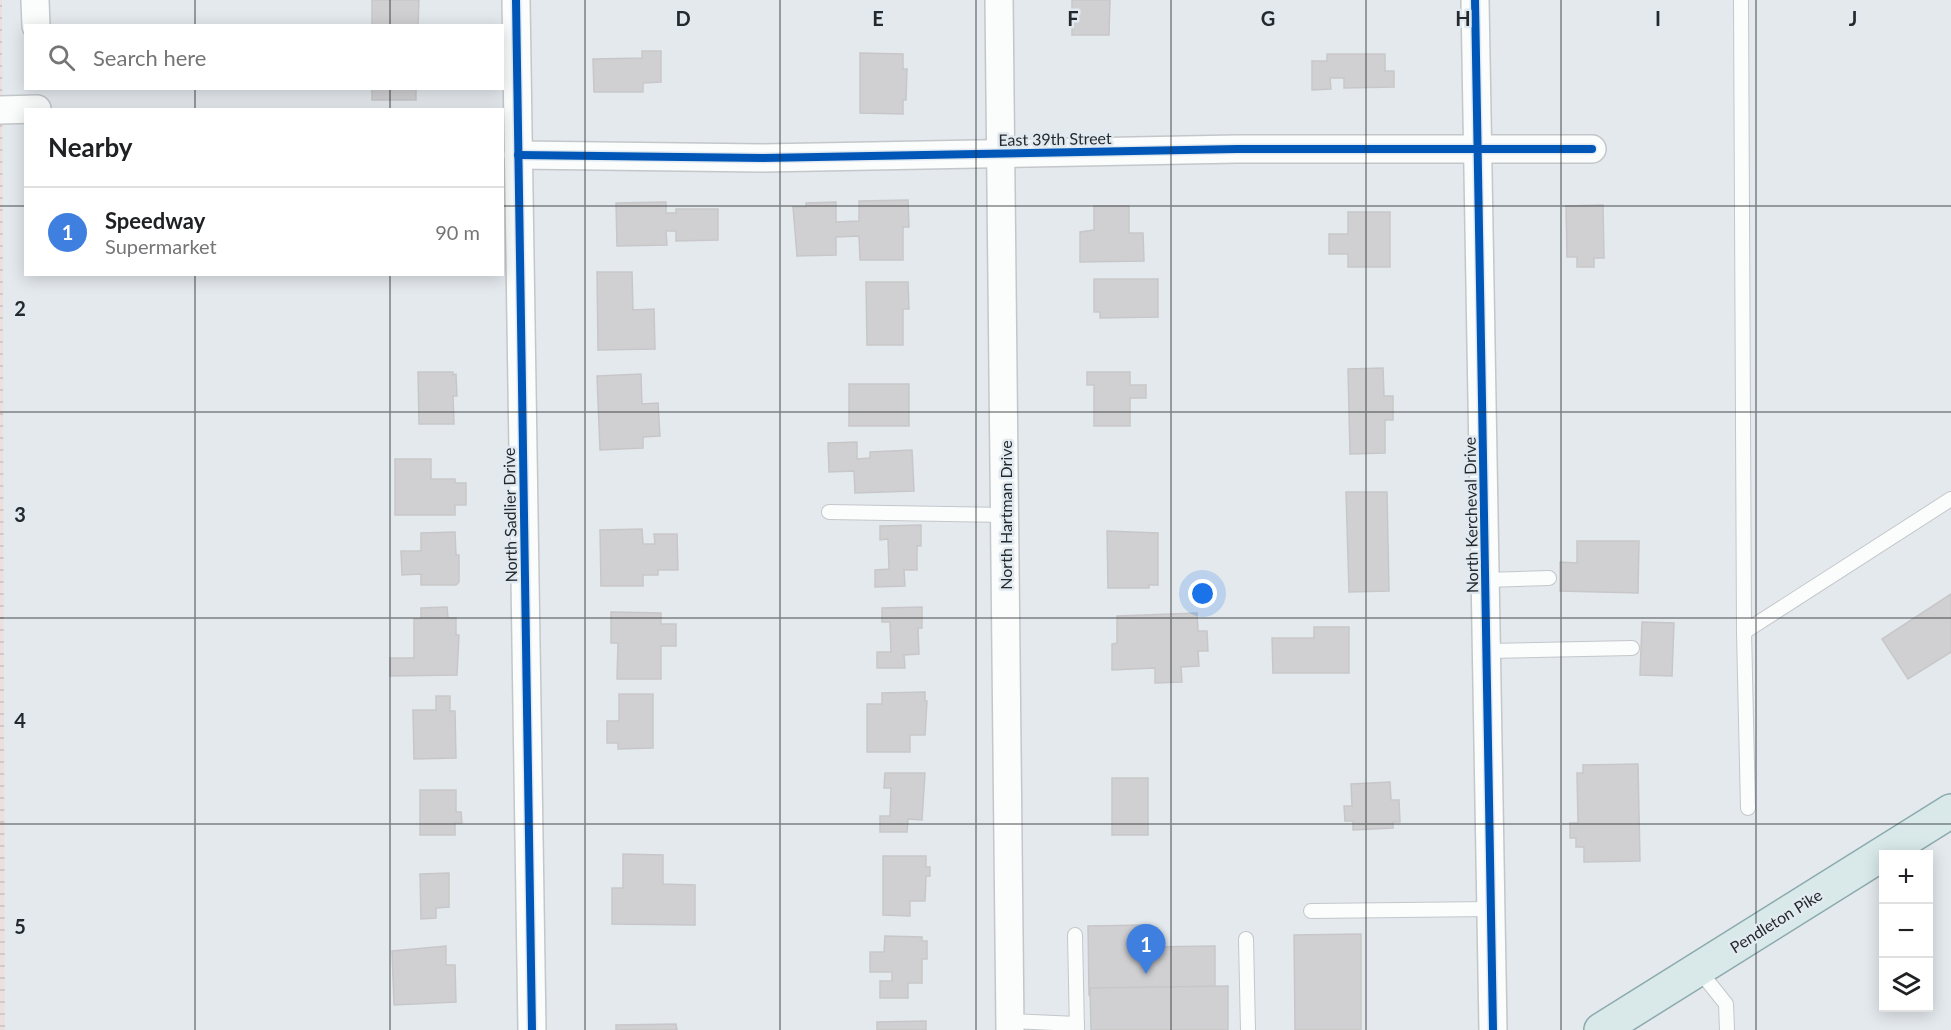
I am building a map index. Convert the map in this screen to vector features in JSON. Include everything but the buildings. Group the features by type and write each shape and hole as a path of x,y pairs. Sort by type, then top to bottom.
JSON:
{"main road":[{"name":"Pendleton Pike","path":"1601,1030 1951,812"}],"street":[{"path":"35,0 36,24"},
{"name":"North Sadlier Drive","path":"516,0 532,1030"},
{"name":"North Hartman Drive","path":"999,0 1003,154 1010,1026"},
{"name":"North Kercheval Drive","path":"1475,0 1493,1030"},
{"path":"36,90 37,108"},
{"path":"0,110 24,109"},
{"name":"East 39th Street","path":"518,155 763,158 1477,147 1592,149"}],"lane":[{"path":"1741,0 1744,632 1748,808"},
{"path":"1744,632 1951,499"},
{"path":"829,512 1006,515"},
{"path":"1485,580 1549,578"},
{"path":"1487,651 1632,648"},
{"path":"1311,911 1491,909"},
{"path":"1010,1026 1077,1027 1075,935"},
{"path":"1246,939 1248,1030"},
{"path":"1698,969 1726,1004 1727,1030"}],"shaded area":[{"path":"0,0 2,0 5,1030 0,1030"}],"cycle path":[{"path":"516,0 532,1030"},
{"path":"1475,0 1493,1030"},
{"path":"518,155 763,158 1237,149 1592,149"}],"place":[{"name":"Speedway","path":"1146,974"}]}
